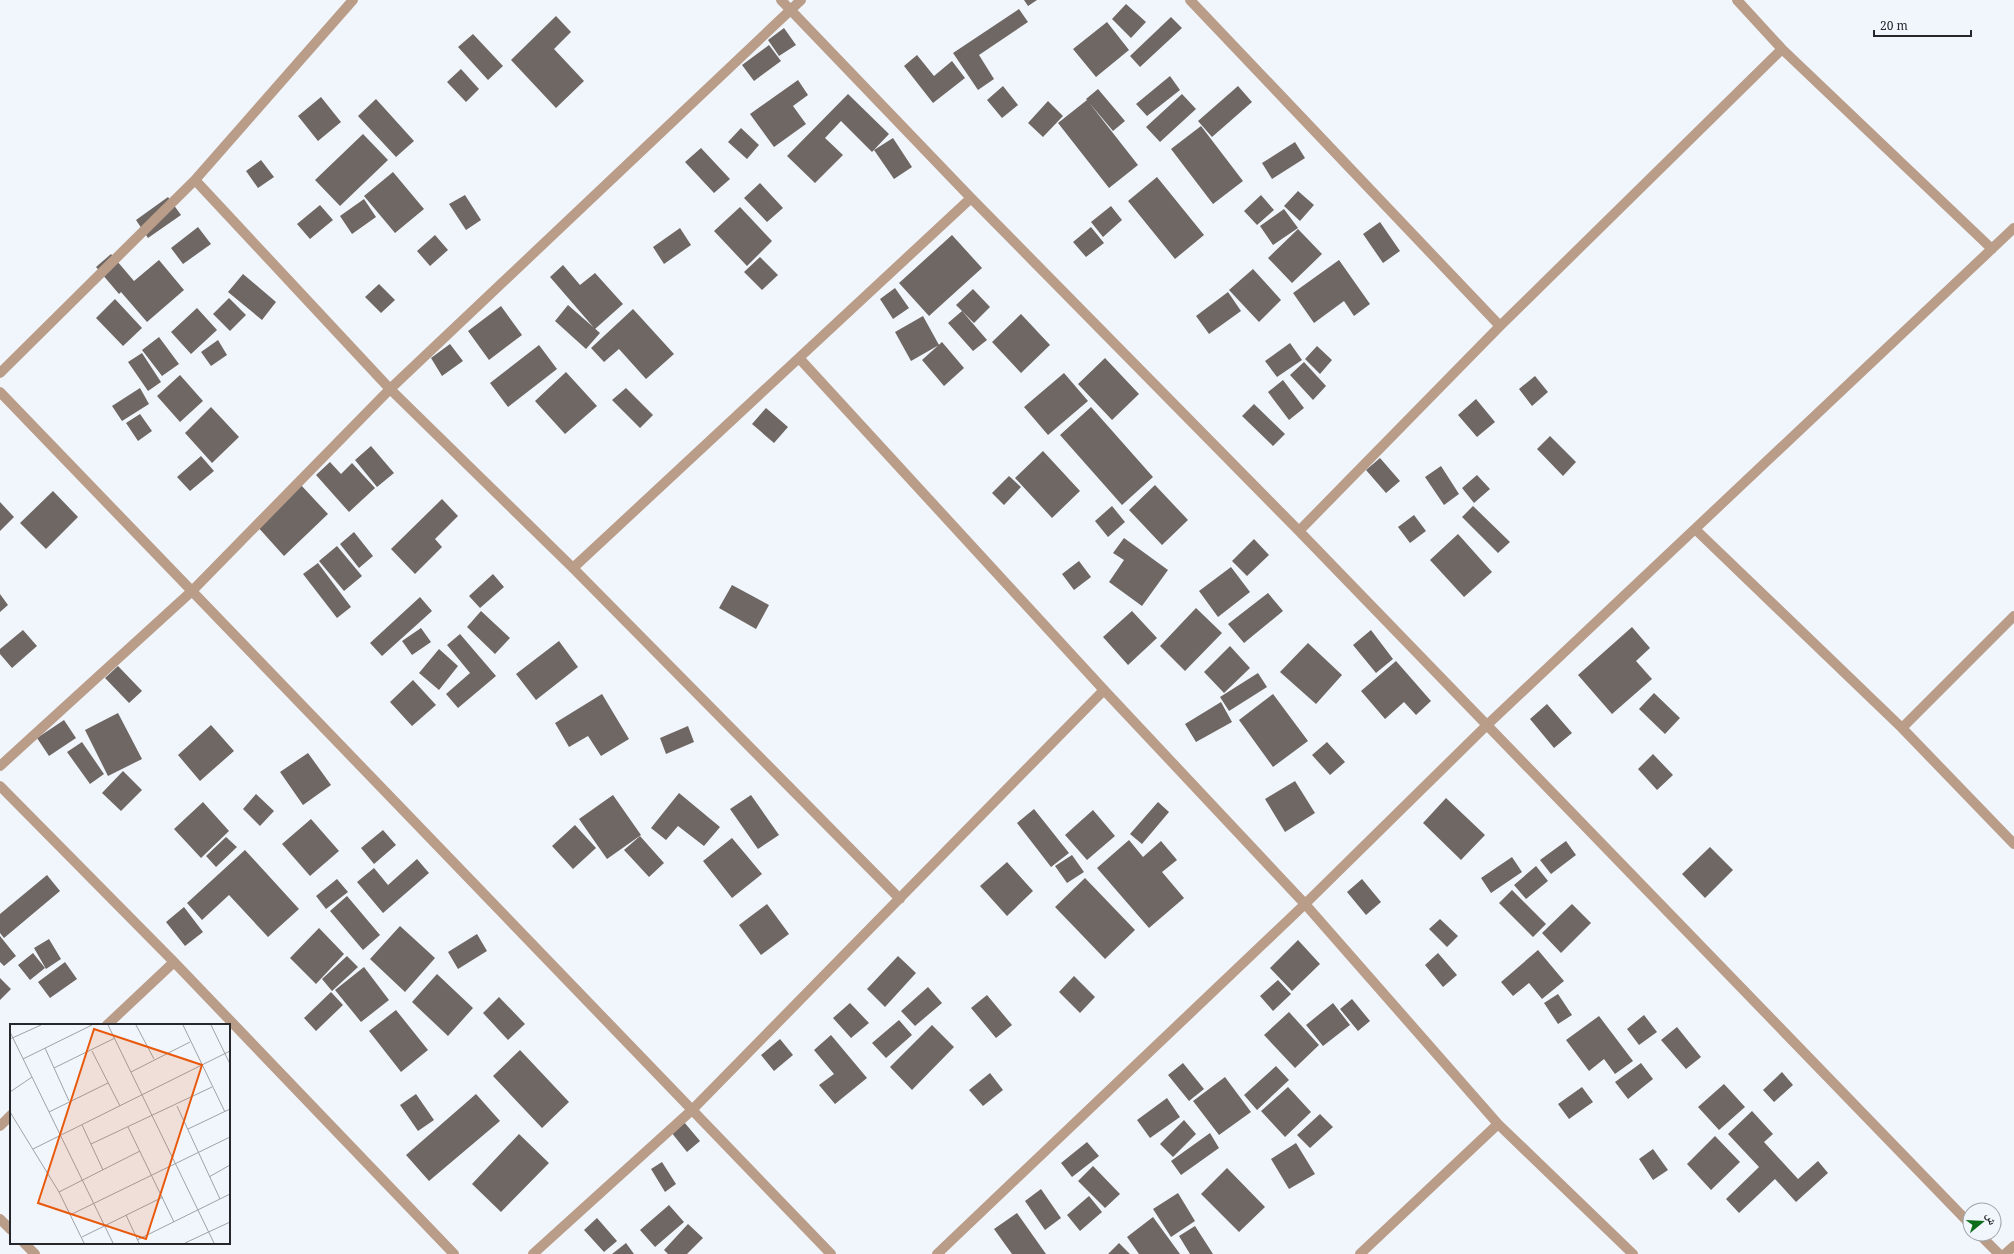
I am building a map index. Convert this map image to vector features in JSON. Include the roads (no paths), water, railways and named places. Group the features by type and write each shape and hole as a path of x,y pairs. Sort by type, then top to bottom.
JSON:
{"street":[{"path":"0,373 195,180 353,0"},
{"path":"781,0 971,198 1299,531 1962,1216"},
{"path":"0,766 192,591 390,390 801,0"},
{"path":"1190,0 1500,326"},
{"path":"1737,0 1782,49 1992,249"},
{"path":"1299,531 1500,326 1782,49"},
{"path":"195,180 390,390 573,568 900,898"},
{"path":"573,568 971,198"},
{"path":"937,1254 1305,904 1487,725 2014,228"},
{"path":"799,358 1104,690 1305,904 1498,1124 1633,1254"},
{"path":"0,392 831,1254"},
{"path":"1695,529 1902,728 2014,844"},
{"path":"1902,728 2014,616"},
{"path":"533,1254 692,1110 1104,690"},
{"path":"0,786 174,962 454,1254"},
{"path":"108,1024 174,962"},
{"path":"0,1126 10,1117"},
{"path":"1360,1254 1498,1124"},
{"path":"0,1219 10,1229"},
{"path":"1987,1242 1999,1254"},
{"path":"25,1244 35,1254"},
{"path":"2005,1254 2014,1246"}]}
